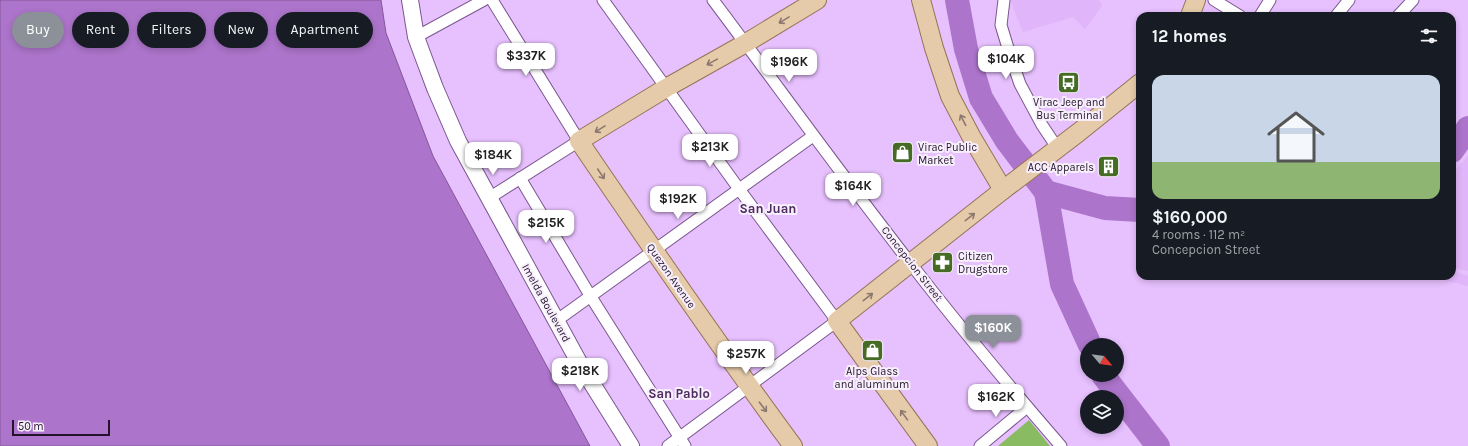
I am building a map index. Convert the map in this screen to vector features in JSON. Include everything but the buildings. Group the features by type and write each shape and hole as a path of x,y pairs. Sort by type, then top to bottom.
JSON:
{"main road":[{"name":"Imelda Boulevard","path":"410,0 416,37 435,88 458,141 581,366 631,446"},
{"path":"579,141 666,88 818,0"},
{"path":"921,0 934,48 950,96 970,136 1009,186"},
{"path":"1192,12 1196,0"},
{"path":"928,446 837,321 1136,86"},
{"name":"Quezon Avenue","path":"579,141 654,252 749,387 793,446"}],"street":[{"path":"416,37 484,0"},
{"name":"Quezon Avenue","path":"492,0 579,141"},
{"path":"603,0 739,189 837,321 749,387 682,442 668,446"},
{"name":"Concepcion Street","path":"713,0 910,264 1027,407 1061,446"},
{"path":"1004,0 1001,25 1011,58 1020,84 1055,151"},
{"path":"1214,0 1234,12"},
{"path":"1262,12 1270,0"},
{"path":"1339,12 1349,0"},
{"path":"1402,12 1413,0"},
{"path":"556,321 654,252 813,136"},
{"path":"489,198 579,141"},
{"path":"520,178 591,297 682,442"},
{"path":"980,446 1027,407"}],"shaded area":[{"path":"0,0 381,0 386,33 433,156 590,446 0,446"},
{"path":"1010,0 1099,0 1102,6 1085,29 1073,17 1023,32"},
{"path":"1468,155 1468,271 1456,268 1456,170"},
{"path":"1456,272 1468,276 1468,286 1444,280 1456,280"}],"green space":[{"path":"1029,420 1050,446 998,446"}],"waterway":[{"path":"957,0 966,49 981,98 1007,141 1046,192 1105,208 1136,210"},
{"path":"1456,145 1468,128"},
{"path":"1046,192 1062,284 1087,338"},
{"path":"1108,382 1158,446"}],"place":[{"name":"Virac Jeep and Bus Terminal","path":"1069,82"},
{"name":"Virac Public Market","path":"902,153"},
{"name":"ACC Apparels","path":"1109,167"},
{"name":"Citizen Drugstore","path":"942,262"},
{"name":"Alps Glass and aluminum","path":"872,351"}],"district":[{"name":"San Juan","path":"768,208"},
{"name":"San Pablo","path":"679,393"}]}
